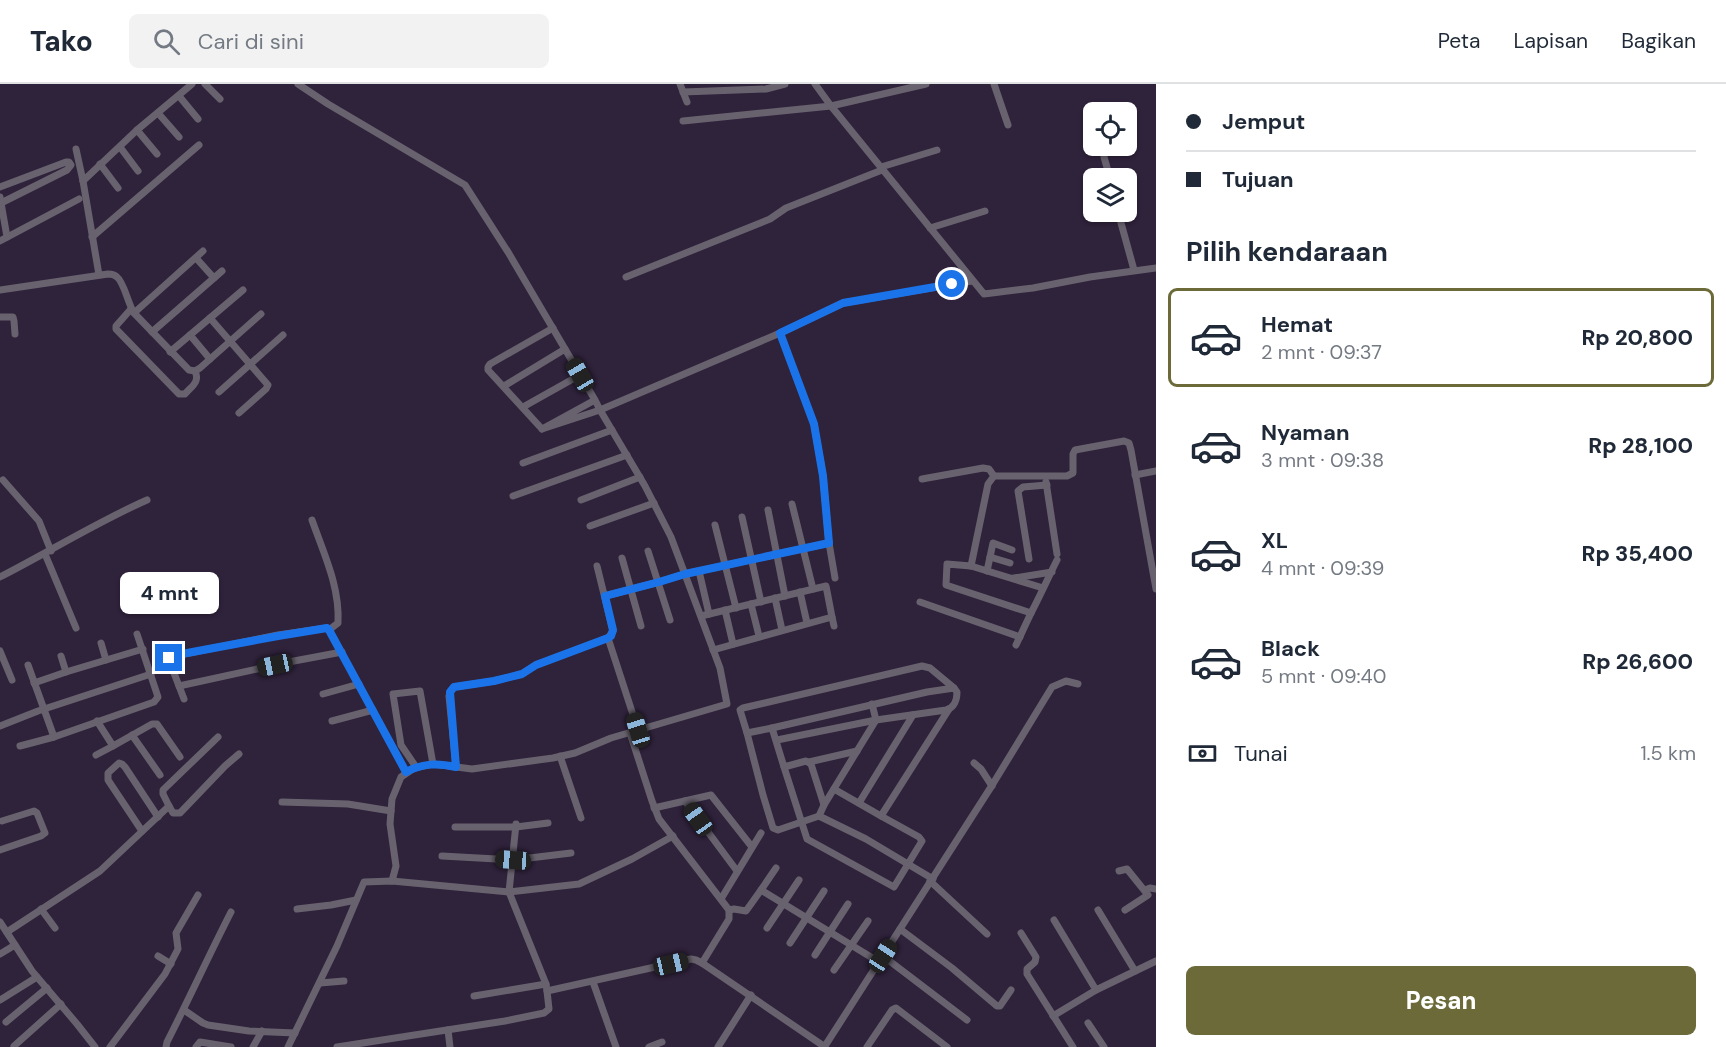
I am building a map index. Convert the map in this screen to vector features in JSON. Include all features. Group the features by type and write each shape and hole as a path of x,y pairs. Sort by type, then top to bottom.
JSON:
{"street":[{"path":"83,181 137,130 192,84"},
{"path":"205,84 220,99"},
{"path":"298,84 465,185 508,252 654,503 671,537 720,668 727,704 610,738 574,753 560,756 472,769 433,764 416,767 406,772 398,783 392,800 390,824 396,866 392,881"},
{"path":"680,84 687,102"},
{"path":"683,92 785,84"},
{"path":"815,84 984,294 1156,268"},
{"path":"683,121 831,106 926,84"},
{"path":"994,84 1008,125"},
{"path":"178,96 198,119"},
{"path":"158,113 179,137"},
{"path":"137,130 157,154"},
{"path":"92,237 199,145"},
{"path":"120,147 138,171"},
{"path":"76,149 99,275"},
{"path":"626,277 770,219 786,208 882,168 938,150"},
{"path":"0,187 66,162 71,165 67,170 1,200 4,238 79,198"},
{"path":"99,164 117,188"},
{"path":"930,228 986,210"},
{"path":"1121,222 1134,270"},
{"path":"195,371 197,382 185,394 179,394 116,329 118,323 203,251"},
{"path":"196,258 214,278"},
{"path":"152,333 222,271"},
{"path":"0,290 99,275 117,276 133,311 170,352 189,370 195,371 261,314"},
{"path":"542,429 600,410 780,333 843,303 972,281"},
{"path":"170,352 243,290"},
{"path":"0,317 13,317 15,334"},
{"path":"210,318 268,385 239,412"},
{"path":"542,429 488,370 490,364 553,328"},
{"path":"780,333 814,424 823,476 829,543 835,578"},
{"path":"190,335 210,360"},
{"path":"219,392 283,335"},
{"path":"504,386 565,349"},
{"path":"524,407 580,375"},
{"path":"542,429 595,400"},
{"path":"523,463 612,430"},
{"path":"994,476 1067,476 1073,473 1073,454 1077,449 1127,441 1130,445 1156,589"},
{"path":"513,496 627,455"},
{"path":"922,479 983,468 989,470 994,476"},
{"path":"1135,475 1156,471"},
{"path":"971,566 988,484 994,476"},
{"path":"1016,645 1052,572 1057,557 1045,476"},
{"path":"581,500 640,477"},
{"path":"3,480 39,521 48,553 76,628"},
{"path":"1029,559 1018,491 1023,488 1047,485"},
{"path":"0,577 48,553 123,510 147,500"},
{"path":"590,526 654,503"},
{"path":"792,504 813,589"},
{"path":"768,510 785,596"},
{"path":"742,517 761,602"},
{"path":"312,520 333,577 339,608 338,623 329,630"},
{"path":"715,525 736,608"},
{"path":"605,596 752,558 829,543"},
{"path":"987,571 993,543 1012,550"},
{"path":"648,551 670,620"},
{"path":"990,557 1010,563"},
{"path":"622,558 641,626"},
{"path":"944,593 947,564 971,566 1043,588"},
{"path":"456,767 449,696 454,687 522,674 536,665 611,636 613,630 597,566"},
{"path":"699,571 709,614"},
{"path":"1012,579 1052,572"},
{"path":"946,585 1031,613"},
{"path":"701,616 826,586 834,626"},
{"path":"800,592 807,623"},
{"path":"775,598 782,630"},
{"path":"920,602 1020,637"},
{"path":"751,604 759,636"},
{"path":"725,610 733,644"},
{"path":"713,650 831,617"},
{"path":"184,699 169,660 171,656 324,628 329,630 342,652 406,772"},
{"path":"20,746 54,737 155,700 158,697 152,674 137,634"},
{"path":"608,638 654,808 659,819 729,910 729,919 702,963"},
{"path":"101,643 106,660"},
{"path":"34,683 143,650"},
{"path":"0,651 12,680"},
{"path":"179,686 342,652"},
{"path":"61,656 66,672"},
{"path":"28,665 54,737"},
{"path":"881,816 957,698 954,688 930,668 922,666 740,709 774,828 778,830 819,816 866,839 932,880 987,934"},
{"path":"0,726 43,709 152,674"},
{"path":"474,996 593,982 693,959 751,995 825,1047 992,786 1052,687 1066,681 1078,684"},
{"path":"323,694 359,684"},
{"path":"747,733 927,692 954,688"},
{"path":"416,767 401,745 393,694 420,691 433,764"},
{"path":"819,816 876,720 872,704"},
{"path":"777,740 876,720 950,709"},
{"path":"333,721 373,710"},
{"path":"859,803 913,715"},
{"path":"97,721 113,746"},
{"path":"96,755 152,724 157,724 180,757"},
{"path":"772,728 809,840 893,887 897,886 921,840 834,789"},
{"path":"132,735 160,775"},
{"path":"218,737 164,790 163,794 173,813 180,813 239,754"},
{"path":"784,767 857,751"},
{"path":"560,756 581,818"},
{"path":"809,762 813,766 824,805"},
{"path":"142,831 108,780 108,773 117,765 120,763 124,765 158,817"},
{"path":"974,763 981,769 992,786"},
{"path":"654,808 714,796 752,848"},
{"path":"685,801 737,871"},
{"path":"282,802 348,804 391,811"},
{"path":"7,932 100,871 169,806"},
{"path":"0,850 45,833 34,810 2,821"},
{"path":"456,827 548,823"},
{"path":"338,1047 505,1021 549,1010 547,987 509,892 516,825"},
{"path":"721,898 761,833"},
{"path":"288,1047 320,983 364,882 392,881 509,892 584,883 673,837"},
{"path":"442,856 513,860 571,853"},
{"path":"729,910 746,911 776,868"},
{"path":"1119,871 1127,869 1148,896 1125,910"},
{"path":"767,928 799,880"},
{"path":"1145,890 1156,889"},
{"path":"762,890 852,945 881,959 967,1020"},
{"path":"790,943 824,891"},
{"path":"110,1047 171,964 178,947 176,933 198,895"},
{"path":"297,909 357,900"},
{"path":"814,955 848,904"},
{"path":"41,909 55,928"},
{"path":"1098,910 1135,971"},
{"path":"166,1047 204,963 231,912"},
{"path":"1054,920 1096,990"},
{"path":"834,970 868,921"},
{"path":"0,922 37,977 95,1047"},
{"path":"900,929 997,1006 1003,1002 1011,990"},
{"path":"1021,933 1035,957 1035,962 1027,969 1028,974 1073,1047"},
{"path":"0,954 15,945"},
{"path":"158,956 171,964"},
{"path":"1053,1016 1096,990 1156,961"},
{"path":"0,1000 37,977"},
{"path":"320,983 344,981"},
{"path":"593,982 616,1047"},
{"path":"6,1022 47,988"},
{"path":"718,1047 751,995"},
{"path":"14,1046 61,1004"},
{"path":"867,1047 892,1010 896,1008 947,1047"},
{"path":"184,1010 208,1025 296,1033"},
{"path":"1088,1023 1104,1047"},
{"path":"448,1030 450,1047"},
{"path":"253,1047 261,1031"},
{"path":"196,1047 198,1043 203,1042 231,1047"},
{"path":"649,1047 662,1042"}],"route":[{"path":"169,658 327,628 406,772 429,764 456,767 449,696 454,687 522,674 536,665 608,638 613,630 605,596 752,558 829,543 818,441 809,409 780,333 834,306 853,300 952,284"}]}
